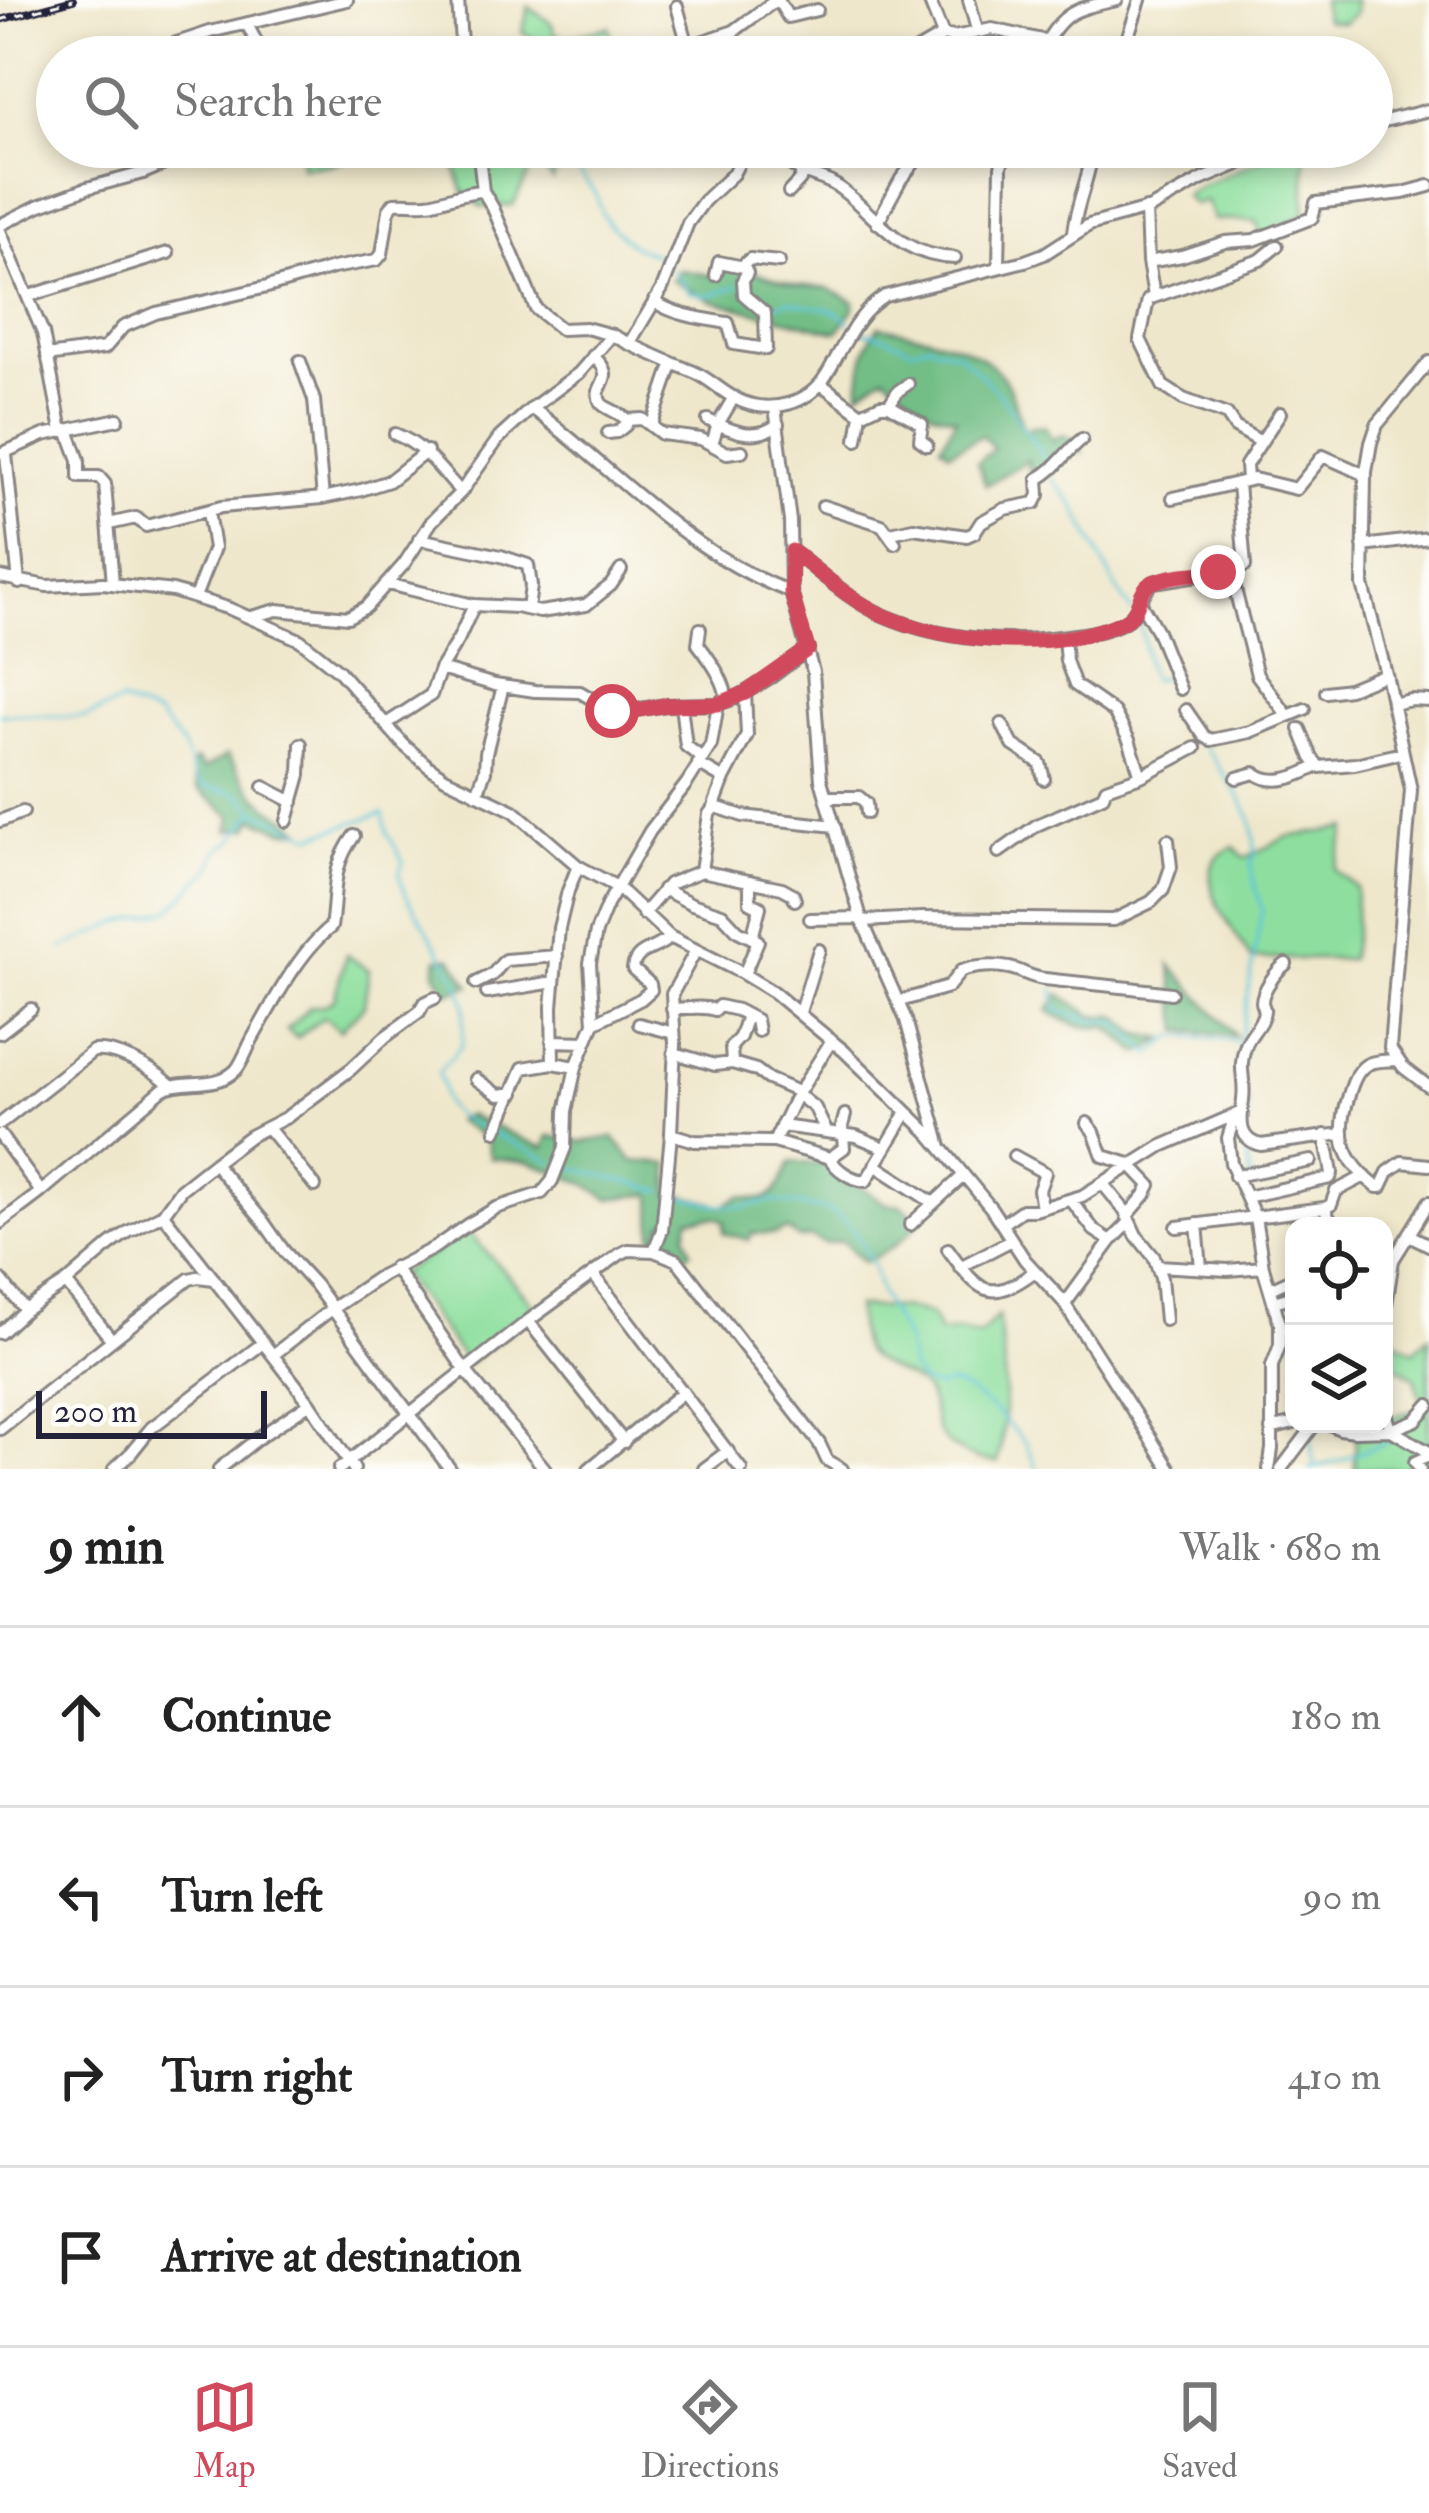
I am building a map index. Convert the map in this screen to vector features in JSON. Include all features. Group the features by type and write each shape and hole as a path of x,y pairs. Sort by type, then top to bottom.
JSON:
{"street":[{"path":"202,36 346,0"},
{"path":"458,0 461,36"},
{"path":"723,36 777,0 787,17 817,10"},
{"path":"929,0 943,35 948,36"},
{"path":"969,0 977,30"},
{"path":"1050,36 1064,16 1117,0"},
{"path":"1128,36 1140,0"},
{"path":"677,6 685,36"},
{"path":"247,24 253,36"},
{"path":"957,36 992,29 1024,36"},
{"path":"1393,119 1429,110"},
{"path":"113,584 105,484 99,477 79,477 78,457 65,430 43,333 0,228 54,200 154,168"},
{"path":"480,168 483,190 528,295 543,317 561,328 612,334 697,374 745,403 776,407 787,406 821,384 872,304 898,292 1044,254 1089,225 1146,209 1229,168"},
{"path":"628,344 654,301 691,217 736,168"},
{"path":"796,168 824,177 877,223 926,255 955,258"},
{"path":"877,223 908,168"},
{"path":"999,266 1001,168"},
{"path":"1073,233 1090,168"},
{"path":"789,192 802,172"},
{"path":"1148,262 1225,242 1254,240 1312,218 1316,203 1429,186"},
{"path":"47,356 105,348 123,327 156,313 377,260 394,203 418,205 483,190"},
{"path":"1146,209 1154,296"},
{"path":"1261,442 1235,427 1227,416 1163,386 1140,339 1148,300 1260,260 1276,246"},
{"path":"29,296 168,254"},
{"path":"926,255 940,282"},
{"path":"742,266 750,259 779,262"},
{"path":"654,301 703,319 728,322 734,344 766,349 765,314 744,295 747,273 742,266 719,262 716,275"},
{"path":"250,618 278,610 348,617 366,608 499,438 579,373 612,334"},
{"path":"593,356 607,375 600,401 627,420"},
{"path":"300,361 314,400 322,497"},
{"path":"1429,362 1377,425 1366,475 1363,546 1363,585 1411,790 1390,1048 1396,1060 1429,1087"},
{"path":"652,424 672,365"},
{"path":"821,384 861,414"},
{"path":"890,405 908,384"},
{"path":"712,444 713,422 734,397"},
{"path":"861,414 890,405 922,424 920,440 927,445"},
{"path":"776,407 792,551 791,592 813,672 821,780 862,919 900,1001 942,1150"},
{"path":"532,408 680,532 791,592"},
{"path":"792,551 851,596 888,617 980,640 1042,640 1105,630 1125,621 1154,582 1245,567 1246,466 1280,413"},
{"path":"856,440 861,414"},
{"path":"20,583 3,453 44,436 118,419"},
{"path":"627,420 642,419 662,434 693,436 727,453 742,451"},
{"path":"608,433 617,432 627,420"},
{"path":"713,422 759,435 778,424"},
{"path":"395,434 427,451 461,492"},
{"path":"823,506 869,519 893,538 913,528 969,536 981,522 1005,509 1035,502 1038,478 1055,469 1082,439"},
{"path":"109,524 136,518 146,526 250,503 346,494 388,481 427,451"},
{"path":"1173,498 1259,479 1297,489 1323,456 1366,475"},
{"path":"196,597 214,548 208,512"},
{"path":"1363,546 1429,538"},
{"path":"419,539 528,566 528,609"},
{"path":"387,584 474,605 540,612 586,605 621,570"},
{"path":"1230,570 1257,675 1288,716"},
{"path":"0,577 47,586 113,584 196,597 317,652 340,670 428,766 514,811 578,866 617,887 670,937 744,974 800,1012 908,1112 1002,1224 1065,1304 1170,1469"},
{"path":"1141,602 1180,689"},
{"path":"386,724 431,695 474,605"},
{"path":"274,1355 394,1267 496,1208 535,1197 552,1180 563,1157 566,1111 576,1067 594,1023 590,963 596,932 650,831 711,745 718,704 726,698 726,688 698,644 700,629"},
{"path":"1064,637 1075,685 1114,712 1141,776"},
{"path":"440,669 503,686 580,692 612,711 718,704 745,693 808,649"},
{"path":"1326,692 1349,689 1386,674"},
{"path":"477,794 503,686"},
{"path":"701,871 709,814 747,735 745,693"},
{"path":"1392,704 1429,701"},
{"path":"681,705 686,746 724,779"},
{"path":"1186,710 1211,740 1250,732 1305,709"},
{"path":"1002,724 1013,745 1040,764 1044,779"},
{"path":"1300,729 1318,766"},
{"path":"287,821 300,775 301,744"},
{"path":"998,852 1037,825 1103,796 1106,788 1195,748"},
{"path":"1237,778 1255,773 1267,782 1278,781 1318,766 1355,764 1402,753"},
{"path":"264,787 293,802"},
{"path":"826,797 860,797 867,813"},
{"path":"715,806 743,816 835,826"},
{"path":"0,820 23,812"},
{"path":"0,1124 93,1051 143,1064 171,1085 196,1085 237,1069 309,949 331,927 334,879 354,836"},
{"path":"810,920 1114,920 1151,902 1163,890 1171,867 1168,840"},
{"path":"554,1063 551,1041 561,921 578,866"},
{"path":"643,914 672,882 701,871 788,890 795,900"},
{"path":"750,881 750,902 760,908 752,938"},
{"path":"663,889 722,914 738,931 758,941 744,974"},
{"path":"594,1023 651,990 633,969 635,957 670,937"},
{"path":"800,1012 819,950"},
{"path":"654,1251 662,1230 671,1134 672,994 695,952"},
{"path":"476,983 508,959 557,956"},
{"path":"1268,1469 1272,1366 1280,1345 1280,1324 1255,1217 1235,1176 1228,1138 1244,1095 1240,1060 1264,1012 1264,993 1286,964"},
{"path":"900,1001 948,987 961,971 983,967 1013,968 1039,979 1171,993"},
{"path":"492,975 505,988 516,990"},
{"path":"487,993 554,982"},
{"path":"0,1333 128,1232 163,1214 181,1189 351,1069 435,998"},
{"path":"672,1009 722,1006 758,1022 758,1031"},
{"path":"0,1033 31,1009"},
{"path":"732,1063 731,1047 747,1015"},
{"path":"639,1024 674,1033"},
{"path":"774,1142 832,1040"},
{"path":"551,1041 586,1042"},
{"path":"674,1053 715,1066 732,1063 756,1070 815,1108 826,1131"},
{"path":"1396,1060 1372,1062 1354,1080 1341,1134 1347,1154 1373,1185 1381,1186 1388,1172 1402,1162 1429,1165"},
{"path":"496,1131 523,1068 554,1063 576,1067"},
{"path":"476,1079 499,1094 514,1093"},
{"path":"0,1223 171,1085"},
{"path":"671,1134 695,1141 774,1142 830,1158 836,1167 861,1181 867,1180 908,1112"},
{"path":"1237,1114 1244,1136 1254,1144 1341,1134"},
{"path":"1002,1224 1022,1210 1071,1201 1130,1164 1237,1114"},
{"path":"830,1158 844,1148 845,1115"},
{"path":"1065,1304 1150,1188 1130,1164 1103,1156 1087,1123"},
{"path":"781,1126 844,1134 885,1148"},
{"path":"268,1128 315,1186"},
{"path":"1198,1130 1228,1138"},
{"path":"0,1135 41,1192"},
{"path":"1246,1197 1330,1178 1325,1135"},
{"path":"1307,1141 1316,1182"},
{"path":"1014,1156 1045,1173 1039,1190 1042,1208"},
{"path":"1235,1176 1311,1161"},
{"path":"214,1163 333,1308 450,1469"},
{"path":"874,1165 932,1202"},
{"path":"910,1225 963,1176"},
{"path":"1177,1227 1324,1208 1331,1205 1336,1191 1365,1176"},
{"path":"1103,1184 1158,1266 1165,1320"},
{"path":"1071,1201 1094,1230 1111,1241"},
{"path":"1393,1260 1429,1202"},
{"path":"1324,1208 1328,1217"},
{"path":"163,1214 310,1403 347,1467 528,1321 628,1250 654,1251 677,1260 819,1443 827,1460 842,1469"},
{"path":"1197,1224 1201,1268"},
{"path":"1409,1235 1429,1245"},
{"path":"960,1267 1012,1240"},
{"path":"947,1250 971,1282 992,1290 1018,1284 1035,1271"},
{"path":"1158,1266 1263,1267"},
{"path":"394,1267 465,1370 545,1469"},
{"path":"593,1274 741,1469"},
{"path":"0,1279 26,1310"},
{"path":"0,1429 189,1280 214,1279"},
{"path":"65,1283 112,1340"},
{"path":"1272,1295 1285,1285"},
{"path":"1272,1295 1285,1296"},
{"path":"528,1321 624,1442"},
{"path":"114,1469 151,1428 262,1343"},
{"path":"589,1469 683,1392"},
{"path":"219,1469 310,1403"},
{"path":"1393,1429 1416,1420 1429,1405"},
{"path":"1271,1429 1285,1427"},
{"path":"1393,1431 1429,1454 1415,1462 1420,1469"},
{"path":"1281,1469 1300,1433"},
{"path":"704,1469 728,1451"}],"green space":[{"path":"1322,0 1355,0 1355,14 1344,23 1325,20"},
{"path":"529,7 563,36 529,36 522,32"},
{"path":"609,27 611,36 570,36"},
{"path":"455,168 532,168 513,205 482,207 464,192"},
{"path":"1242,168 1305,168 1305,214 1261,236 1256,221 1214,220 1206,201 1194,205 1185,196"},
{"path":"730,264 795,285 827,288 854,302 854,309 837,332 713,301 672,280 680,270 714,276"},
{"path":"879,326 978,355 1007,383 1025,430 1045,427 1053,441 1061,435 1079,441 1082,453 1070,447 1047,469 1029,471 1028,460 986,485 977,463 994,448 982,436 949,452 941,445 956,418 930,411 885,375 859,392 867,349"},
{"path":"227,755 257,796 301,830 283,831 253,818 249,828 229,830 232,816 198,789 191,767 196,760 204,769"},
{"path":"1347,828 1335,870 1356,887 1350,959 1251,959 1224,916 1211,883 1211,869 1219,856 1234,847 1245,858 1287,837"},
{"path":"346,955 369,970 364,1006 340,1030 324,1017 297,1038 287,1030 310,1007 334,999"},
{"path":"438,958 452,958 470,985 448,993 435,973"},
{"path":"1171,965 1236,1036 1180,1031"},
{"path":"1060,994 1093,1016 1117,1016 1139,1034 1164,1039 1139,1054 1106,1026 1083,1026 1048,1011"},
{"path":"468,1115 544,1148 549,1136 583,1142 613,1137 633,1161 669,1164 670,1196 723,1206 741,1196 768,1198 791,1162 830,1165 886,1204 902,1205 919,1221 894,1246 863,1262 842,1241 824,1244 811,1237 799,1239 787,1230 752,1233 749,1240 724,1233 724,1221 716,1217 689,1219 686,1236 691,1251 684,1257 674,1241 663,1242 669,1222 653,1238 652,1194 609,1199 586,1184 530,1162 491,1158 486,1139 456,1121"},
{"path":"468,1232 536,1311 467,1364 400,1273"},
{"path":"856,1307 916,1310 931,1315 939,1333 961,1331 979,1336 998,1316 1005,1389 998,1462 971,1457 945,1441 925,1390 867,1354"},
{"path":"1429,1336 1429,1462 1412,1462 1409,1469 1355,1469 1356,1433 1393,1433 1393,1416 1422,1408 1415,1377 1393,1365 1393,1339 1414,1351"}],"waterway":[{"path":"576,168 596,194 610,225 634,247 670,259"},
{"path":"673,269 689,292 706,296 738,286"},
{"path":"747,287 771,304 787,300 829,309 849,323"},
{"path":"860,331 912,349 928,344 958,353 999,393 1048,468"},
{"path":"1051,477 1075,507 1132,612"},
{"path":"1138,619 1152,680 1168,676"},
{"path":"0,714 86,717 121,702 158,716 183,746 196,779 206,787 237,793 258,812 312,836 383,813 387,833 403,861 399,875 406,895 457,979 465,1003 462,1045 438,1073 445,1103 462,1119 553,1162"},
{"path":"1201,741 1251,818 1255,846 1252,874 1262,910 1238,1053"},
{"path":"63,948 116,924 170,910 211,868 219,850 258,812"},
{"path":"1054,989 1057,1010 1117,1022 1151,1054 1174,1036 1236,1041"},
{"path":"1246,1124 1248,1104"},
{"path":"1244,1139 1252,1189"},
{"path":"562,1165 663,1191"},
{"path":"672,1194 743,1207 773,1201 828,1210 843,1219 873,1265 881,1295 907,1342 911,1368 922,1382 967,1390 995,1411 1025,1442 1037,1469"},
{"path":"1281,1308 1287,1325"},
{"path":"1310,1469 1398,1437"},
{"path":"1310,1438 1314,1464"}],"railway":[{"path":"0,20 73,0"}],"route":[{"path":"612,711 718,704 745,693 808,649 793,605 792,551 879,613 980,640 1042,640 1105,630 1130,618 1143,591 1154,582 1218,572"}]}
